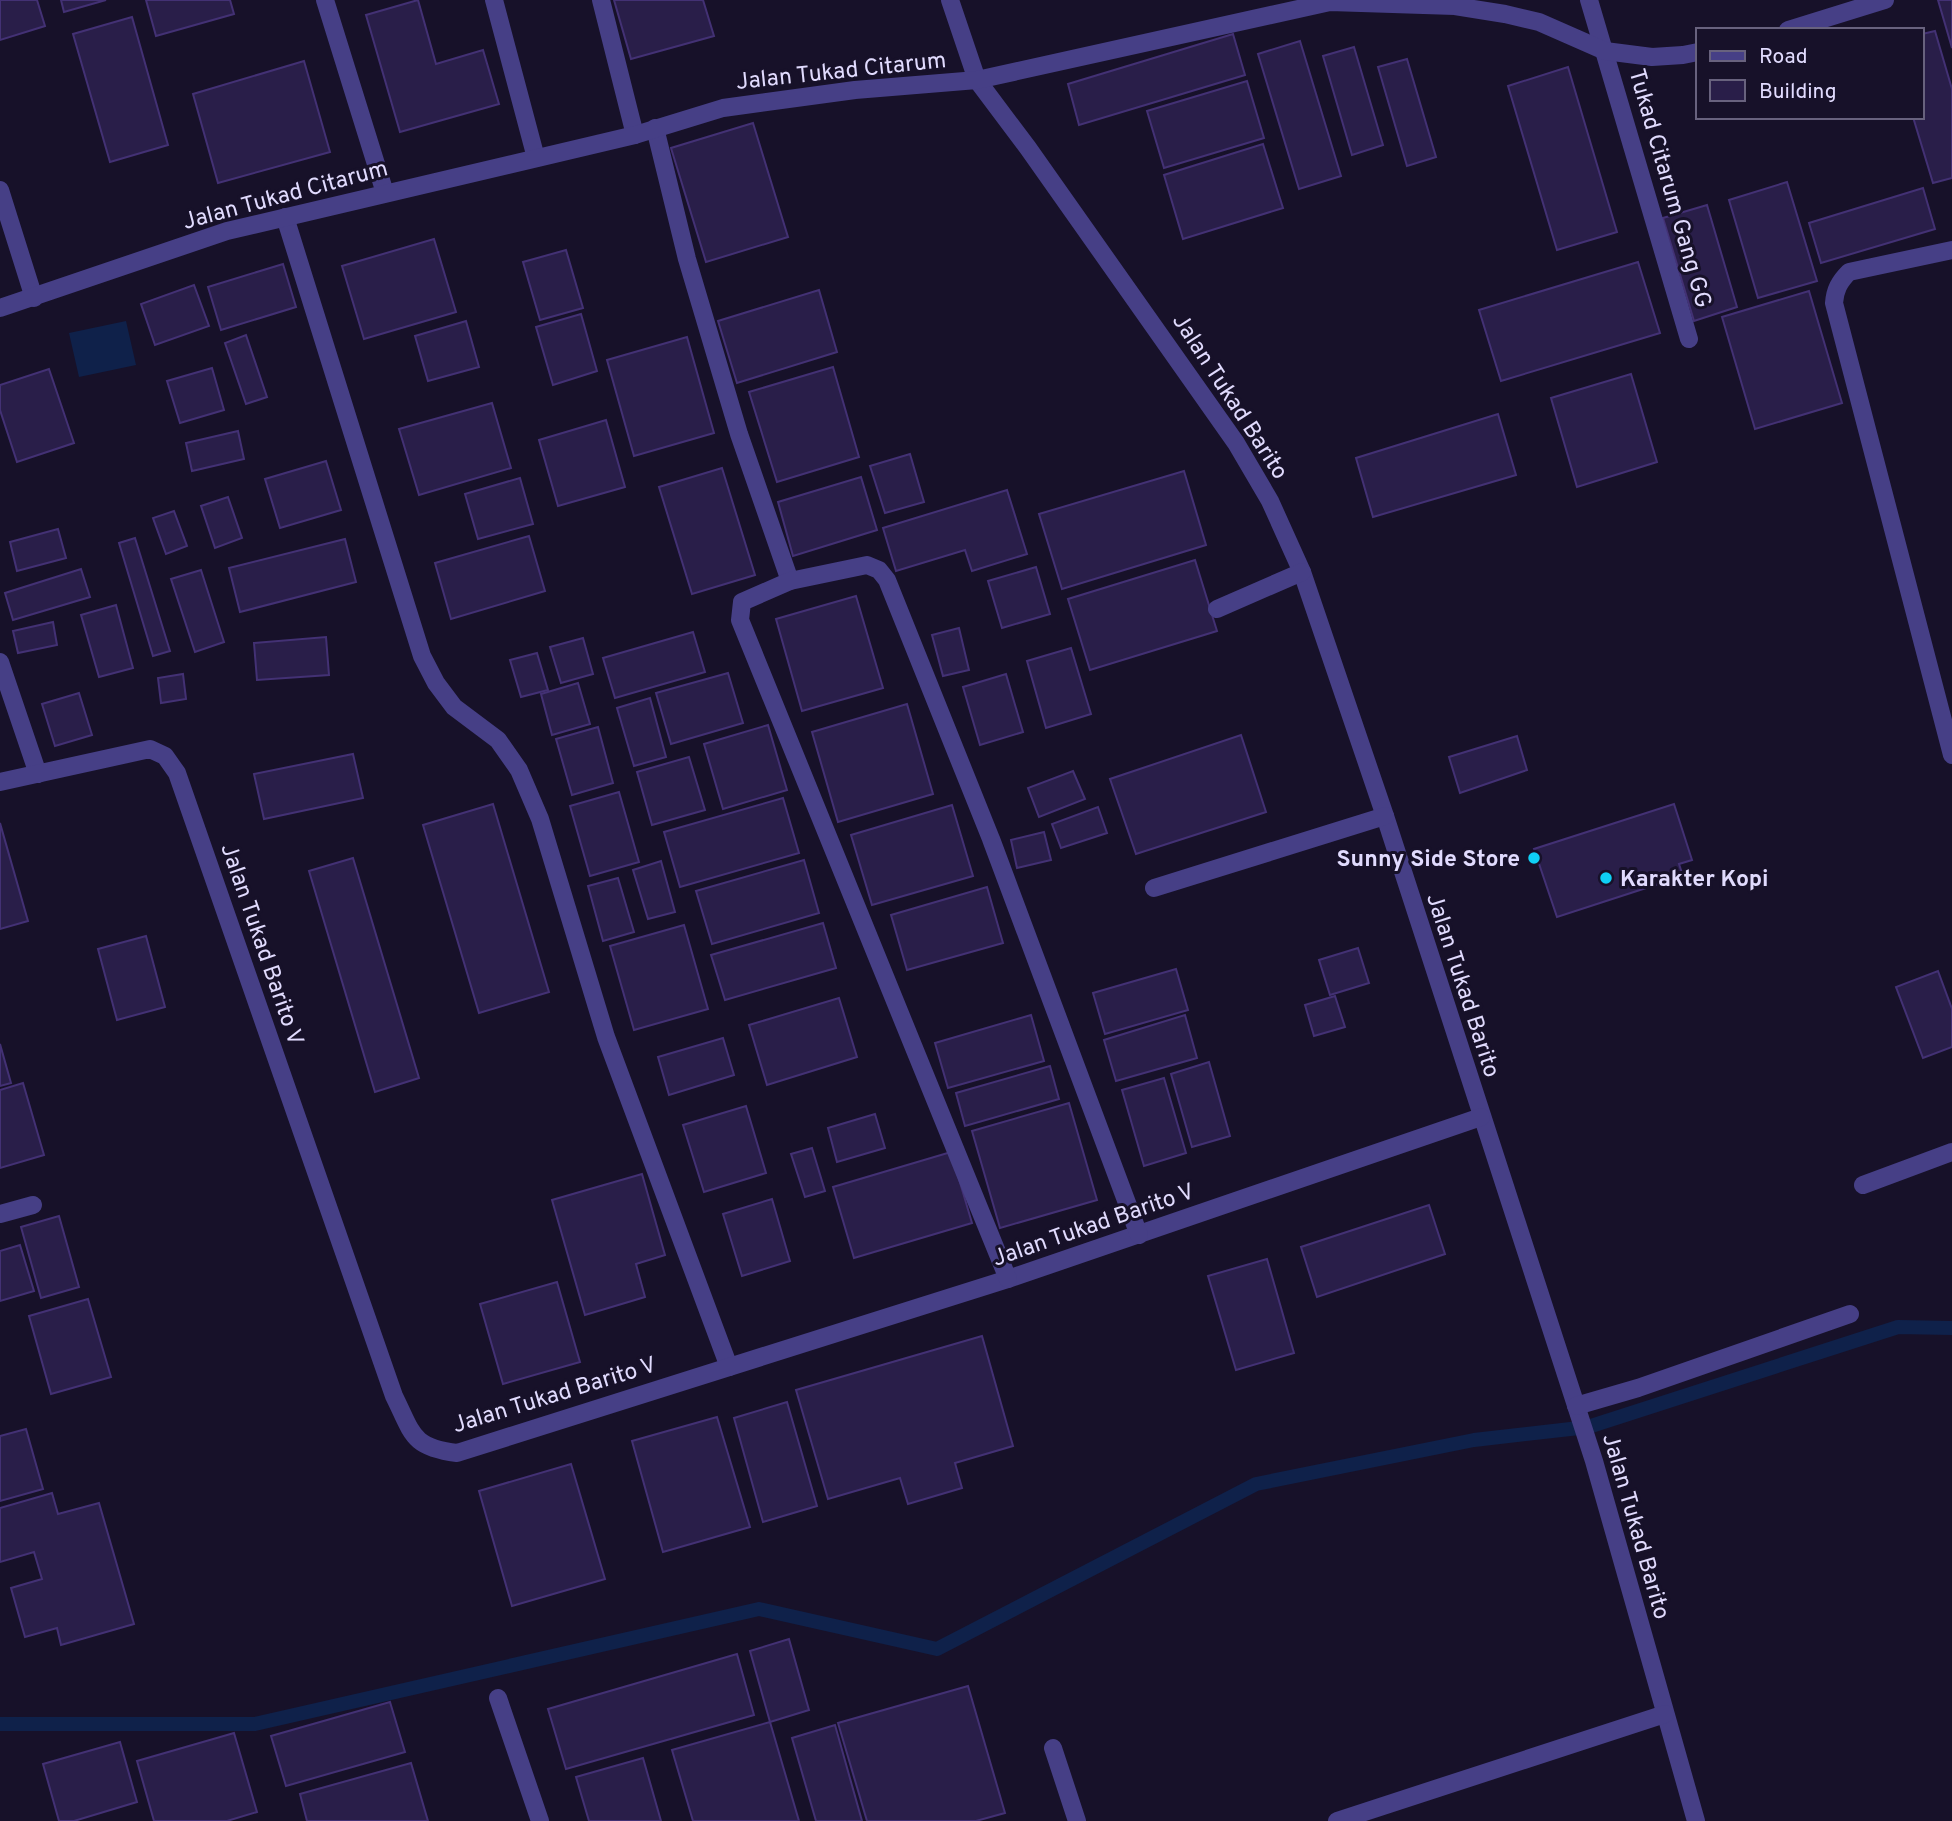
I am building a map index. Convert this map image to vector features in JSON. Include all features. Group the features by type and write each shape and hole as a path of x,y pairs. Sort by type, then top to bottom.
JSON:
{"street":[{"path":"325,0 385,192"},
{"path":"494,0 536,158"},
{"path":"601,0 635,135"},
{"name":"Jalan Tukad Barito","path":"950,0 977,80 1101,249 1236,443 1270,501 1302,572 1385,816 1578,1410 1696,1821"},
{"name":"Tukad Citarum Gang GG","path":"1589,0 1689,339"},
{"path":"1794,28 1885,0"},
{"name":"Jalan Tukad Citarum","path":"0,308 227,231 635,135 723,108 855,90 977,80 1330,1 1455,6 1539,22 1605,51 1652,57 1696,52"},
{"path":"654,128 738,434 790,581"},
{"path":"0,190 34,298"},
{"path":"285,217 422,656 436,684 454,707 498,740 519,770 540,819 606,1037 729,1367"},
{"path":"1952,250 1849,272 1840,281 1835,293 1835,303 1952,755"},
{"path":"1008,1279 740,620 742,602 790,581 867,565 879,570 887,580 999,859 1139,1235"},
{"path":"1217,609 1302,572"},
{"path":"0,662 38,774"},
{"name":"Jalan Tukad Barito V","path":"0,782 150,749 166,756 177,773 394,1396 416,1439 434,1450 457,1453 1008,1279 1481,1117"},
{"path":"1154,888 1385,816"},
{"path":"1863,1185 1952,1152"},
{"path":"0,1214 33,1205"},
{"path":"1578,1410 1850,1314"},
{"path":"498,1698 540,1821"},
{"path":"1337,1821 1665,1714"},
{"path":"1053,1748 1077,1821"}],"water":[{"path":"126,321 136,365 79,377 69,333"}],"building":[{"path":"0,0 37,0 45,26 0,40"},
{"path":"61,0 106,0 64,12"},
{"path":"146,0 230,0 234,14 156,36"},
{"path":"418,0 436,64 483,50 499,104 400,132 366,15"},
{"path":"614,0 703,0 714,36 631,59"},
{"path":"1938,0 1952,0 1952,48"},
{"path":"132,17 168,145 110,162 73,34"},
{"path":"1935,31 1952,89 1952,178 1933,183 1914,119 1924,119 1924,34"},
{"path":"1233,34 1245,75 1079,125 1068,84"},
{"path":"1300,41 1341,176 1299,189 1258,54"},
{"path":"1354,47 1383,145 1352,155 1323,56"},
{"path":"1407,59 1436,157 1407,166 1378,67"},
{"path":"304,61 330,152 218,183 193,94"},
{"path":"1568,67 1617,232 1557,250 1508,86"},
{"path":"1247,81 1264,138 1164,168 1147,111"},
{"path":"753,123 788,237 706,262 671,148"},
{"path":"1263,144 1283,208 1183,239 1164,175"},
{"path":"1787,182 1817,281 1758,298 1729,200"},
{"path":"1923,188 1935,229 1821,263 1809,223"},
{"path":"1707,205 1737,307 1694,321 1663,218"},
{"path":"434,239 456,312 364,339 342,266"},
{"path":"566,250 583,308 540,320 523,262"},
{"path":"1638,262 1660,333 1501,381 1479,310"},
{"path":"283,264 296,307 221,330 208,287"},
{"path":"194,285 209,326 155,345 141,304"},
{"path":"819,290 837,352 737,383 718,321"},
{"path":"1809,291 1842,403 1755,429 1722,317"},
{"path":"581,314 597,371 553,385 536,327"},
{"path":"466,321 479,367 428,381 415,336"},
{"path":"246,335 267,397 246,404 225,343"},
{"path":"687,337 714,433 634,456 607,360"},
{"path":"833,367 859,457 777,482 749,392"},
{"path":"212,368 224,410 180,423 167,381"},
{"path":"49,369 74,443 17,462 0,410 0,385"},
{"path":"1631,374 1657,462 1577,487 1551,398"},
{"path":"492,403 511,468 419,495 399,429"},
{"path":"1498,414 1516,475 1373,517 1356,458"},
{"path":"606,420 625,487 558,506 539,440"},
{"path":"238,431 244,459 192,471 186,443"},
{"path":"910,454 924,502 885,513 870,466"},
{"path":"326,461 341,510 280,528 265,479"},
{"path":"722,468 755,575 692,594 659,487"},
{"path":"1184,471 1206,545 1062,589 1039,514"},
{"path":"861,477 877,530 793,556 778,502"},
{"path":"520,478 533,524 478,539 465,494"},
{"path":"1007,490 1027,554 972,571 965,550 896,571 883,528"},
{"path":"228,497 242,538 215,548 201,506"},
{"path":"174,511 187,546 166,554 153,518"},
{"path":"58,529 66,558 17,571 10,542"},
{"path":"529,536 545,591 451,619 435,563"},
{"path":"135,538 170,651 153,656 119,543"},
{"path":"345,539 356,582 240,612 229,568"},
{"path":"1195,560 1217,631 1090,670 1068,599"},
{"path":"1036,567 1050,614 1002,628 988,581"},
{"path":"81,569 90,597 13,620 5,593"},
{"path":"201,570 224,642 195,652 171,579"},
{"path":"856,596 883,688 802,711 776,619"},
{"path":"116,605 133,668 99,677 81,615"},
{"path":"53,622 57,645 18,653 13,631"},
{"path":"959,628 969,670 943,676 932,635"},
{"path":"693,632 705,672 615,698 603,658"},
{"path":"326,637 329,675 257,680 254,643"},
{"path":"583,638 593,674 561,683 550,647"},
{"path":"1071,648 1091,714 1046,728 1027,661"},
{"path":"537,653 548,690 521,697 510,660"},
{"path":"728,673 743,723 671,744 656,693"},
{"path":"183,674 186,699 161,703 158,678"},
{"path":"1006,674 1023,732 980,745 963,687"},
{"path":"578,683 590,724 552,735 541,694"},
{"path":"79,693 92,735 55,746 42,704"},
{"path":"650,698 666,757 634,766 617,708"},
{"path":"907,704 933,794 838,822 812,732"},
{"path":"768,725 787,790 723,809 704,744"},
{"path":"598,727 613,783 572,795 556,739"},
{"path":"1241,735 1266,812 1136,854 1110,779"},
{"path":"1517,736 1527,770 1460,793 1449,757"},
{"path":"353,754 363,798 264,819 254,774"},
{"path":"689,757 705,810 652,825 637,772"},
{"path":"1073,771 1085,799 1039,817 1028,788"},
{"path":"619,792 639,862 590,876 570,806"},
{"path":"783,798 799,853 680,887 664,832"},
{"path":"493,804 549,992 479,1013 423,825"},
{"path":"1674,804 1692,860 1679,864 1683,876 1557,917 1534,849"},
{"path":"952,805 973,876 872,905 851,835"},
{"path":"1098,807 1107,833 1061,848 1052,824"},
{"path":"0,823 28,921 0,929"},
{"path":"1044,832 1051,860 1017,868 1011,840"},
{"path":"353,858 419,1078 375,1092 309,871"},
{"path":"804,860 819,913 712,944 696,891"},
{"path":"661,861 675,912 648,919 633,870"},
{"path":"618,878 634,932 603,941 588,886"},
{"path":"987,887 1003,943 907,970 891,915"},
{"path":"823,923 836,968 725,1000 711,955"},
{"path":"684,925 708,1009 634,1030 610,946"},
{"path":"146,936 165,1007 117,1020 98,949"},
{"path":"1358,948 1369,983 1330,995 1319,960"},
{"path":"1176,969 1188,1010 1105,1034 1093,993"},
{"path":"1938,971 1952,1009 1952,1047 1923,1058 1896,987"},
{"path":"1335,996 1345,1027 1314,1036 1305,1005"},
{"path":"839,998 857,1057 767,1085 749,1025"},
{"path":"1031,1015 1044,1061 948,1088 935,1043"},
{"path":"1185,1015 1197,1058 1116,1081 1104,1040"},
{"path":"723,1038 734,1075 669,1095 658,1057"},
{"path":"0,1044 11,1083 0,1086"},
{"path":"1209,1062 1230,1136 1192,1147 1171,1074"},
{"path":"1050,1066 1059,1099 965,1126 956,1093"},
{"path":"1164,1078 1186,1153 1144,1166 1122,1090"},
{"path":"23,1083 44,1155 0,1168 0,1090"},
{"path":"1069,1103 1097,1200 1000,1228 972,1131"},
{"path":"746,1106 766,1173 704,1192 683,1125"},
{"path":"875,1114 885,1148 837,1162 828,1128"},
{"path":"812,1148 825,1191 805,1197 791,1154"},
{"path":"951,1152 972,1223 854,1258 833,1187"},
{"path":"642,1174 665,1255 636,1264 645,1297 585,1315 552,1200"},
{"path":"772,1199 790,1261 742,1276 723,1214"},
{"path":"1429,1205 1445,1254 1317,1297 1301,1247"},
{"path":"59,1216 79,1287 41,1298 21,1227"},
{"path":"20,1245 34,1291 0,1301 0,1251"},
{"path":"1267,1259 1294,1353 1236,1370 1208,1276"},
{"path":"557,1282 580,1362 503,1384 480,1304"},
{"path":"88,1299 111,1377 51,1394 29,1316"},
{"path":"982,1336 1013,1446 955,1463 962,1488 908,1504 900,1478 828,1499 796,1390"},
{"path":"787,1402 817,1506 763,1522 734,1418"},
{"path":"717,1417 750,1527 663,1552 632,1441"},
{"path":"26,1429 43,1489 0,1501 0,1436"},
{"path":"571,1464 605,1579 512,1606 479,1491"},
{"path":"52,1493 58,1514 99,1503 134,1624 61,1645 57,1628 25,1637 11,1588 42,1579 34,1552 0,1562 0,1508"},
{"path":"789,1639 809,1710 770,1722 750,1651"},
{"path":"737,1654 754,1715 566,1769 548,1709"},
{"path":"968,1686 1005,1813 976,1821 867,1821 838,1723"},
{"path":"390,1702 405,1752 286,1786 271,1736"},
{"path":"770,1722 799,1821 693,1821 672,1750"},
{"path":"835,1725 862,1821 816,1821 792,1738"},
{"path":"234,1733 257,1812 227,1821 154,1821 137,1761"},
{"path":"120,1742 137,1802 74,1821 59,1821 43,1764"},
{"path":"643,1758 661,1821 589,1821 576,1777"},
{"path":"411,1763 428,1821 307,1821 300,1794"}],"waterway":[{"path":"0,1724 255,1724 759,1609 937,1649 1256,1484 1474,1440 1588,1427 1898,1327 1952,1328"}],"place":[{"name":"Sunny Side Store","path":"1534,858"},
{"name":"Karakter Kopi","path":"1606,878"}]}
